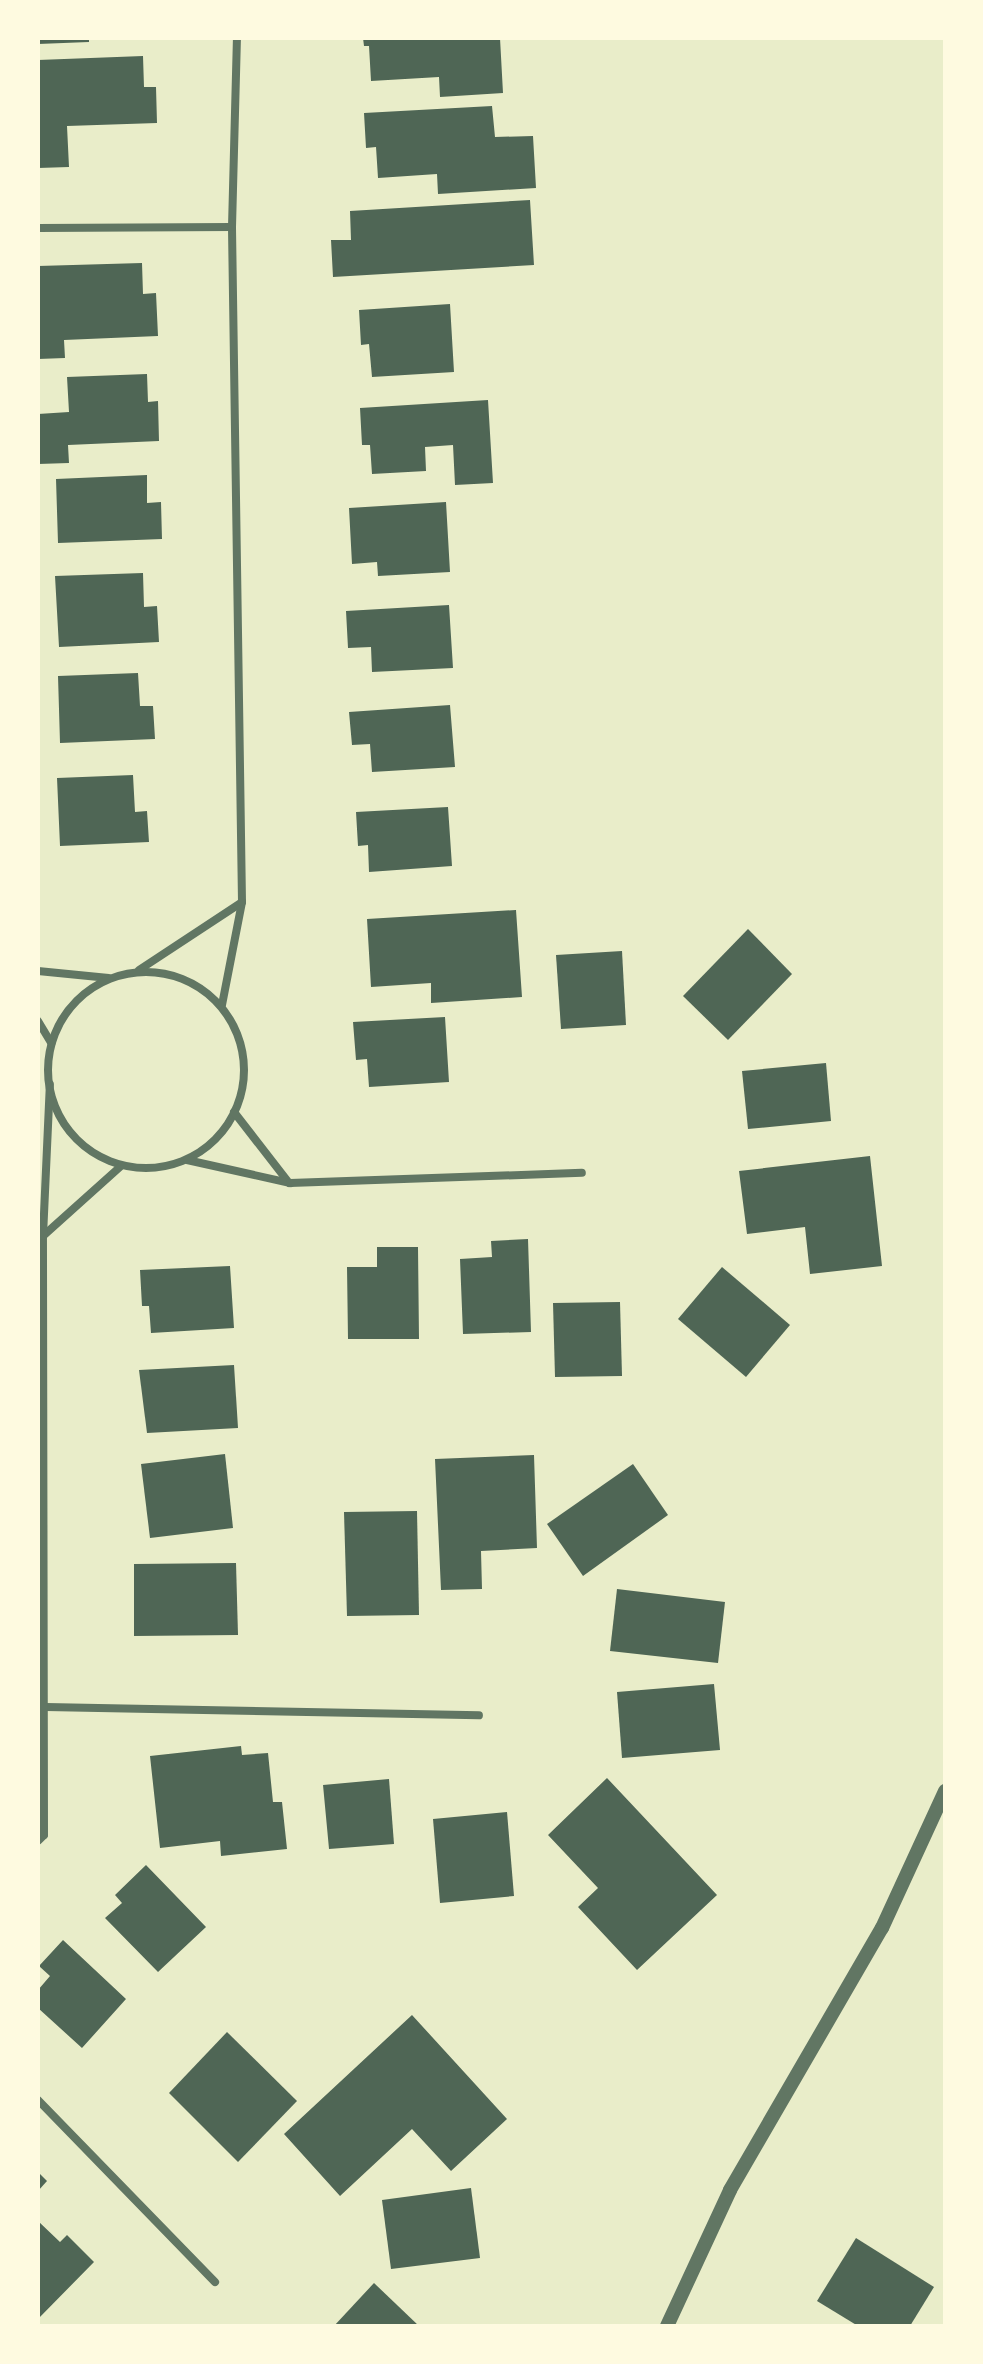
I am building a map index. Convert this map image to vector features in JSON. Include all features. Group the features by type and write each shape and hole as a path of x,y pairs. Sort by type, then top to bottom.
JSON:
{"street":[{"path":"222,1005 242,902 232,227 237,38"},
{"path":"38,228 232,227"},
{"path":"137,972 242,902"},
{"path":"38,971 109,978 137,972 166,973 194,984 222,1005 243,1056 243,1087 234,1112 215,1141 187,1160 155,1168 121,1166 90,1152 68,1131 50,1084"},
{"path":"38,1841 44,1835 43,1236 51,1043 64,1015 84,993 109,978"},
{"path":"38,1021 51,1043"},
{"path":"234,1112 290,1183"},
{"path":"187,1160 290,1183 582,1173"},
{"path":"43,1236 121,1166"},
{"path":"46,1707 479,1715"},
{"path":"667,2326 730,2190 882,1928 945,1791"},
{"path":"38,2100 215,2282"}],"building":[{"path":"38,38 89,38 89,42 38,44"},
{"path":"363,38 500,38 503,93 440,97 439,77 371,81 369,46 364,46"},
{"path":"143,56 144,87 156,87 157,123 67,126 69,167 38,168 38,60"},
{"path":"492,106 495,137 533,136 536,188 438,194 437,174 378,178 376,147 366,148 364,113"},
{"path":"530,200 534,265 333,277 331,240 351,240 350,211"},
{"path":"142,263 143,294 156,293 158,336 64,340 65,358 38,359 38,266"},
{"path":"450,304 454,372 372,377 369,344 361,345 359,310"},
{"path":"147,374 148,402 158,401 159,441 68,445 69,463 38,464 38,414 69,412 67,377"},
{"path":"488,400 493,483 455,485 453,445 425,447 426,471 372,474 370,445 362,445 360,408"},
{"path":"147,475 147,503 161,502 162,539 58,543 56,479"},
{"path":"446,502 450,572 378,576 377,562 352,564 349,508"},
{"path":"143,573 144,607 157,606 159,642 59,647 55,576"},
{"path":"449,605 453,668 372,672 371,647 348,648 346,611"},
{"path":"138,673 140,706 153,706 155,739 60,743 58,676"},
{"path":"450,705 455,767 372,772 370,744 352,745 349,712"},
{"path":"133,775 135,812 147,811 149,842 60,846 57,778"},
{"path":"448,807 452,866 369,872 368,845 358,846 356,812"},
{"path":"516,910 522,997 431,1003 431,983 371,987 367,919"},
{"path":"748,929 792,974 728,1040 683,996"},
{"path":"622,951 626,1025 561,1029 556,955"},
{"path":"445,1017 449,1082 369,1087 367,1059 356,1060 353,1022"},
{"path":"826,1063 831,1121 748,1129 742,1071"},
{"path":"870,1156 882,1266 810,1274 805,1227 747,1234 739,1171"},
{"path":"528,1239 531,1332 463,1334 460,1259 492,1257 491,1241"},
{"path":"377,1247 418,1247 419,1339 348,1339 347,1267 377,1267"},
{"path":"230,1266 234,1328 151,1333 149,1306 142,1306 140,1270"},
{"path":"722,1267 790,1325 746,1377 678,1319"},
{"path":"620,1302 622,1376 555,1377 553,1303"},
{"path":"234,1365 238,1428 147,1433 139,1370"},
{"path":"225,1454 233,1528 150,1538 141,1464"},
{"path":"534,1455 537,1548 481,1551 482,1589 441,1590 435,1459"},
{"path":"633,1464 668,1515 583,1576 547,1524"},
{"path":"417,1511 419,1615 347,1616 344,1512"},
{"path":"236,1563 238,1635 134,1636 134,1564"},
{"path":"617,1589 725,1602 718,1663 610,1651"},
{"path":"714,1684 720,1750 622,1758 617,1692"},
{"path":"241,1746 242,1755 268,1753 273,1802 282,1802 287,1849 221,1856 220,1841 160,1848 150,1756"},
{"path":"607,1778 717,1895 637,1970 578,1907 598,1888 548,1835"},
{"path":"389,1779 394,1844 329,1849 323,1785"},
{"path":"507,1812 514,1896 440,1903 433,1819"},
{"path":"146,1865 206,1927 158,1972 105,1918 122,1903 115,1895"},
{"path":"63,1940 126,1999 82,2048 38,2008 38,1990 50,1976 39,1966"},
{"path":"412,2015 507,2119 451,2171 412,2129 340,2196 284,2134"},
{"path":"227,2032 297,2101 238,2162 169,2093"},
{"path":"38,2172 47,2181 38,2191"},
{"path":"471,2188 480,2258 391,2269 382,2200"},
{"path":"38,2221 60,2242 67,2235 94,2262 38,2319"},
{"path":"856,2238 934,2287 910,2326 858,2326 817,2301"},
{"path":"374,2283 419,2326 334,2326"}]}
